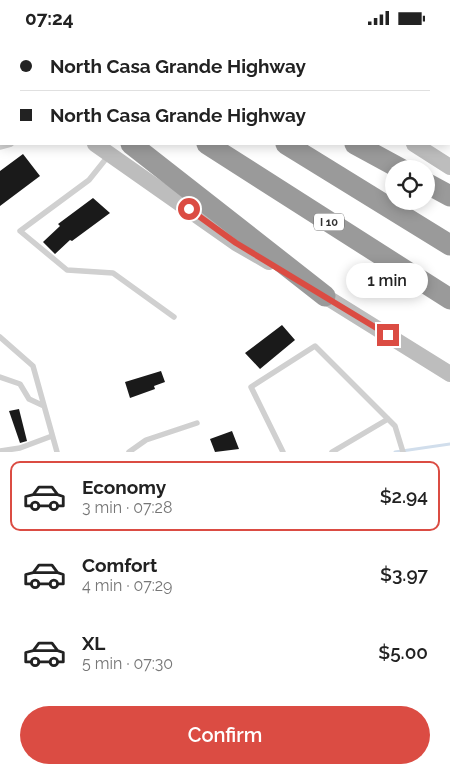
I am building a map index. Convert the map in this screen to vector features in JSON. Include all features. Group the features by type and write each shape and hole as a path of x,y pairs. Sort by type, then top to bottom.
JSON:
{"highway":[{"path":"132,145 325,296"},
{"name":"I 10","path":"210,145 450,299"},
{"path":"288,145 450,245"},
{"path":"356,145 385,160"},
{"path":"435,188 450,195"}],"main road":[{"path":"96,145 236,243 450,374"},
{"path":"416,145 450,167"}],"lane":[{"path":"110,154 89,180 20,231 67,270 113,273 174,317"},
{"path":"0,337 33,366 57,451"},
{"path":"283,451 252,387 315,346 395,425 403,451"},
{"path":"0,377 20,384 29,399 44,406"},
{"path":"332,451 388,419"},
{"path":"129,451 146,440 197,423"},
{"path":"0,451 20,447 52,436"}],"building":[{"path":"23,154 40,176 0,206 0,171"},
{"path":"93,198 110,213 72,241 70,240 55,254 43,242 60,226 58,224"},
{"path":"282,325 295,340 260,369 245,353"},
{"path":"161,371 165,382 154,386 155,389 130,398 125,382"},
{"path":"19,409 27,441 20,443 9,411"},
{"path":"232,431 239,449 215,452 210,439"}],"waterway":[{"path":"395,452 450,444"}],"route":[{"path":"189,209 236,243 388,335"}]}
